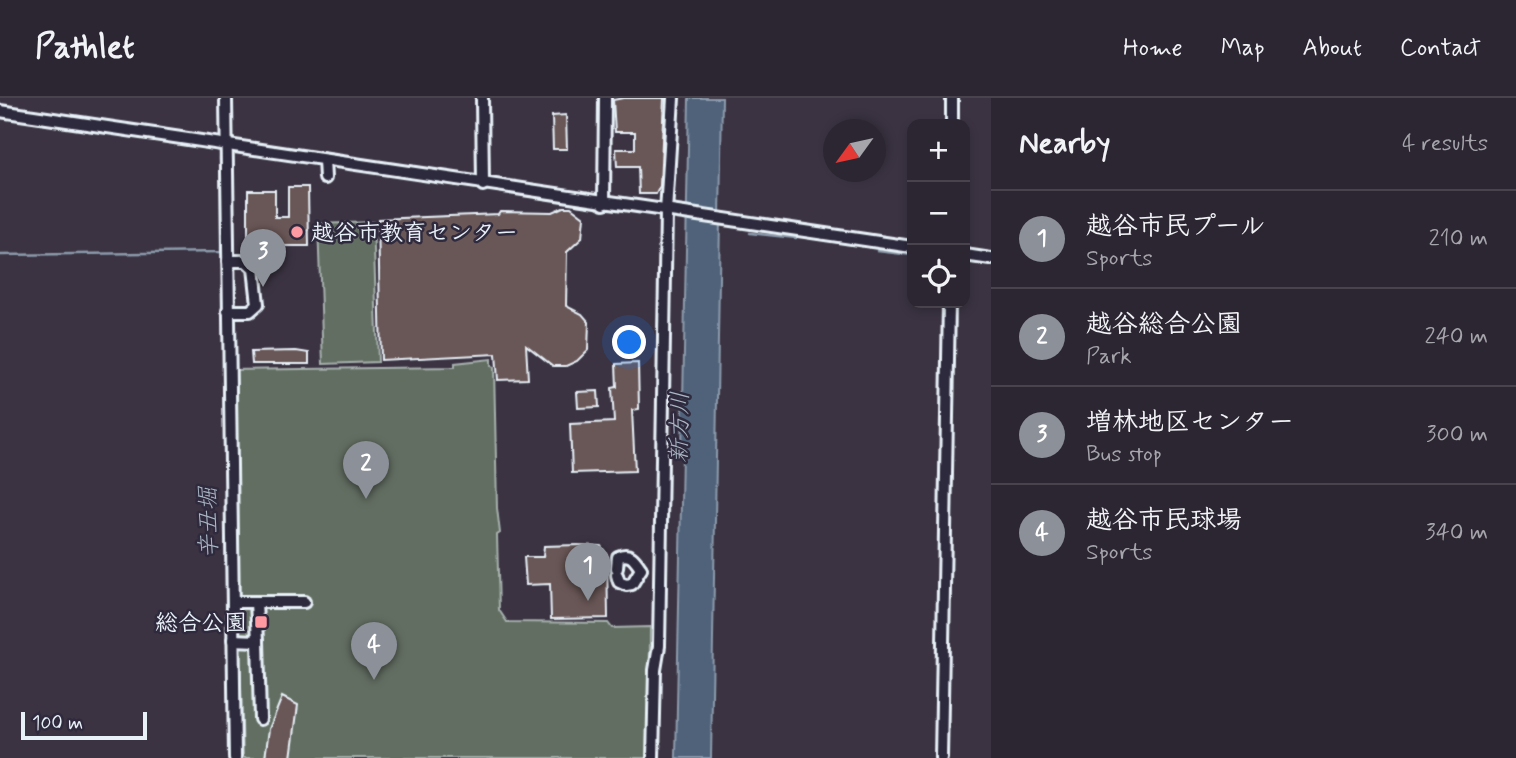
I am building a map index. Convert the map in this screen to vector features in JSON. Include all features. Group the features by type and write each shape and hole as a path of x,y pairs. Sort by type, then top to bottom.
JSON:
{"street":[{"path":"226,98 228,311 232,329 235,758"},
{"path":"482,98 483,185"},
{"path":"604,203 605,98"},
{"path":"653,758 661,570 673,98"},
{"path":"952,98 952,119"},
{"path":"0,111 669,213 740,220 907,246"},
{"path":"324,160 325,178"},
{"path":"970,256 991,259"},
{"path":"228,261 246,261 257,271 258,304 255,308 228,311"},
{"path":"941,758 949,308"},
{"path":"618,557 633,557 641,569 632,584 618,582 618,557"},
{"path":"641,569 661,570"},
{"path":"233,601 304,602"},
{"path":"256,602 260,719"},
{"path":"233,640 258,640"}],"green space":[{"path":"373,222 378,362 323,364 318,224"},
{"path":"491,359 491,366 494,367 500,533 497,535 499,610 507,622 608,623 612,628 650,627 649,758 243,758 232,370 455,367 455,363"}],"water":[{"path":"689,98 722,98 711,758 676,758"}],"building":[{"path":"664,98 660,186 656,194 639,194 638,167 617,167 616,149 635,149 635,132 615,132 613,100"},
{"path":"566,115 567,149 553,149 552,116"},
{"path":"288,187 308,187 309,246 248,246 248,190 275,190 275,217 288,217"},
{"path":"571,207 584,217 582,238 567,252 566,306 582,314 589,322 588,350 577,361 566,366 553,366 526,345 528,379 498,380 496,354 381,360 378,219 498,214 500,211 552,212"},
{"path":"251,352 309,353 309,364 252,364"},
{"path":"638,363 639,409 632,410 635,471 572,473 570,424 614,422 612,388 617,387 616,364"},
{"path":"598,391 599,407 578,408 577,392"},
{"path":"544,546 601,546 607,554 608,618 551,619 550,584 526,585 524,557 543,557"},
{"path":"282,697 298,705 291,758 265,758 269,729"}],"waterway":[{"name":"辛丑堀","path":"220,98 221,132"},
{"name":"辛丑堀","path":"220,158 221,181"},
{"path":"0,255 221,252 221,187"},
{"path":"750,233 796,238"},
{"path":"877,251 907,254"},
{"path":"970,263 991,265"},
{"name":"辛丑堀","path":"223,329 225,387"},
{"name":"辛丑堀","path":"225,418 225,450"},
{"name":"辛丑堀","path":"225,461 226,585"},
{"name":"辛丑堀","path":"227,595 229,721"},
{"name":"辛丑堀","path":"229,730 229,758"}],"place":[{"name":"越谷市教育センター","path":"297,232"},
{"name":"増林地区センター","path":"263,287"},
{"name":"越谷総合公園","path":"366,499"},
{"name":"越谷市民プール","path":"588,601"},
{"name":"総合公園","path":"261,622"},
{"name":"越谷市民球場","path":"374,680"}],"water label":[{"name":"新方川","path":"679,427"}]}
